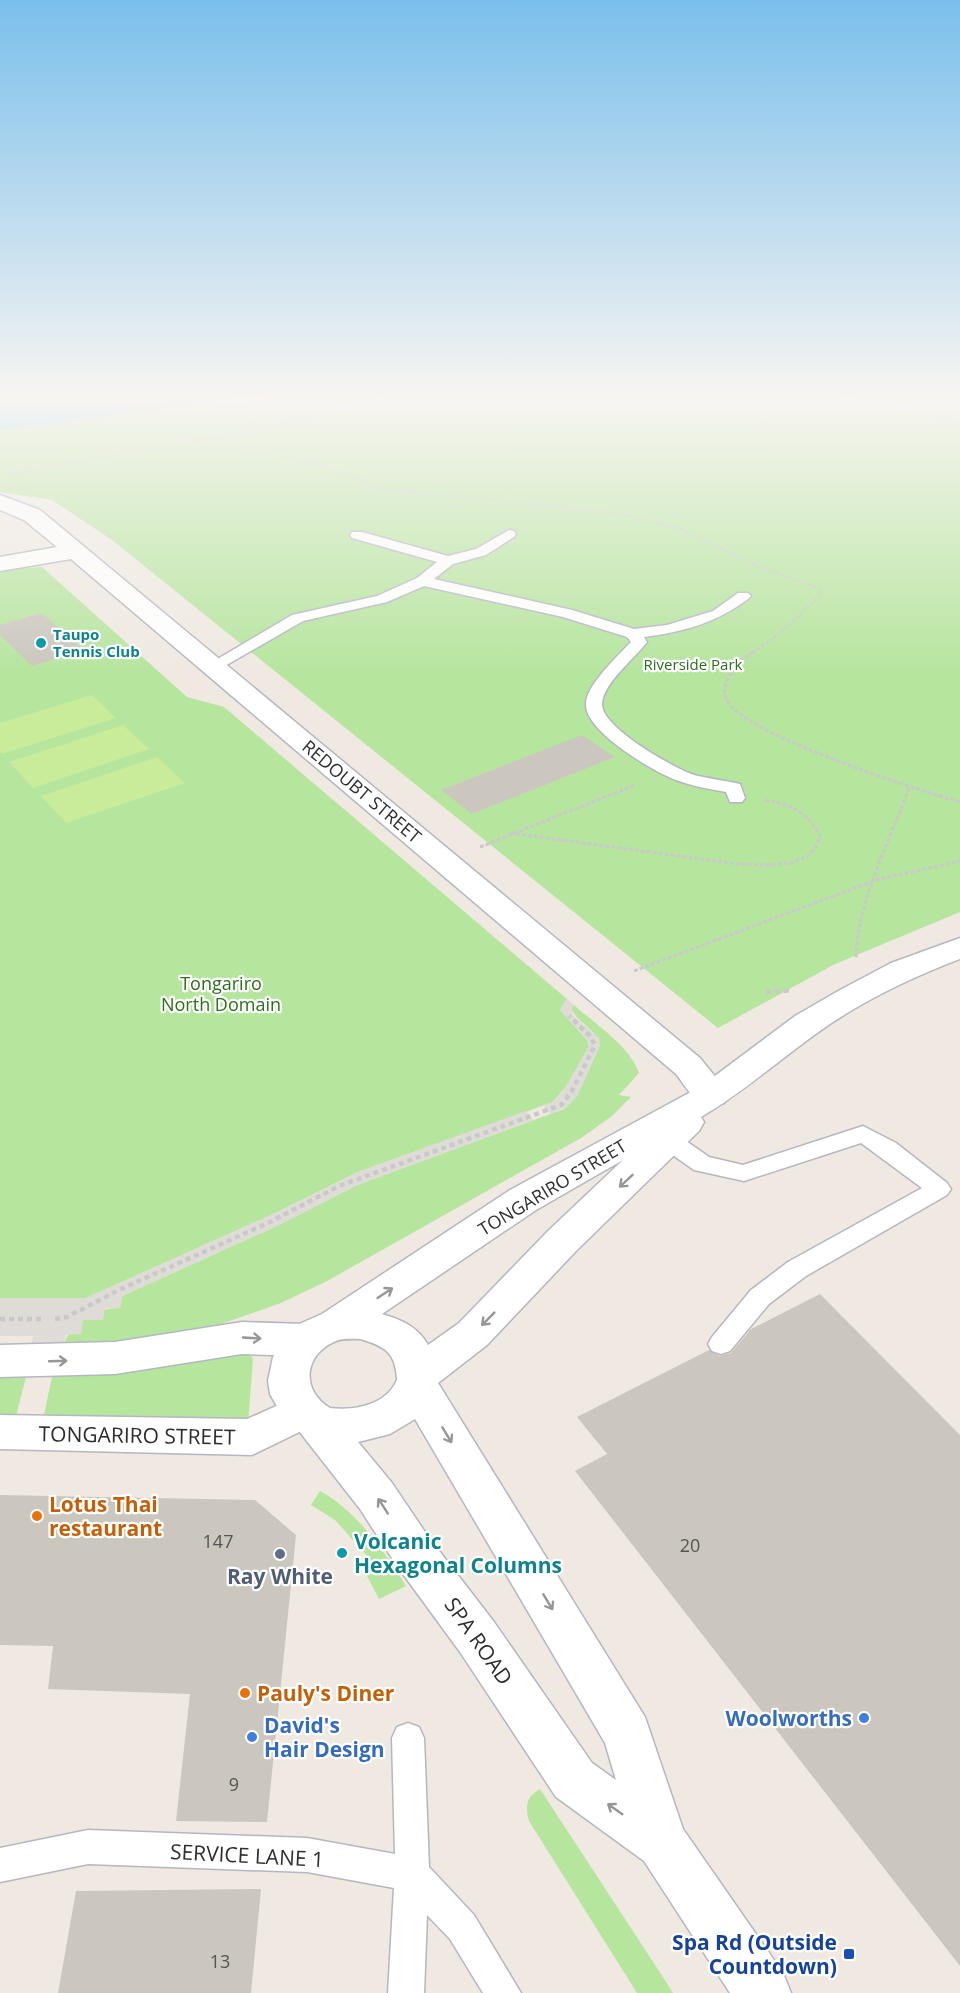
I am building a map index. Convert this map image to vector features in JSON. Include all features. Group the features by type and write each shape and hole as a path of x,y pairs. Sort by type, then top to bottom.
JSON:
{"main road":[{"name":"REDOUBT STREET","path":"0,502 32,515 76,550 688,1066 712,1095"},
{"path":"0,564 76,550"},
{"name":"TONGARIRO STREET","path":"321,1333 523,1200 712,1095 807,1024 902,970 960,948"},
{"name":"TONGARIRO STREET","path":"418,1380 473,1334 562,1241 712,1095"},
{"path":"0,1362 79,1361 126,1357 242,1338 321,1333 360,1323 383,1327 403,1338 415,1354 418,1380 406,1404 387,1418 364,1426 337,1426 308,1415 291,1394 287,1376 292,1356 321,1333"},
{"name":"SPA ROAD","path":"418,1380 627,1734 662,1843 763,1993"},
{"name":"TONGARIRO STREET","path":"0,1432 252,1437 308,1415"},
{"name":"SPA ROAD","path":"308,1415 376,1496 411,1549 477,1637 574,1780 662,1843"}],"lane":[{"path":"212,667 298,618 382,599 422,581 448,561 482,552 509,534"},
{"path":"357,535 448,561"},
{"path":"422,581 567,613 633,634 669,629 718,614 743,596"},
{"path":"633,634 639,642 599,689 594,705 598,718 610,732 677,774 708,784 734,788 736,798"},
{"path":"668,1140 702,1164 744,1173 863,1134 888,1149 939,1189 796,1269 760,1297 722,1344"},
{"path":"406,1993 412,1874 408,1738"},
{"name":"SERVICE LANE 1","path":"0,1865 88,1848 307,1855 412,1874"},
{"path":"412,1874 462,1927 503,1993"}],"path":[{"path":"381,488 620,514 657,522 705,539 752,564 816,586 821,589 821,594 782,632 740,662 725,688 727,700 743,717 826,757 909,788 960,802"},
{"path":"446,861 510,833 640,783"},
{"path":"856,958 856,943 864,908 909,788"},
{"path":"510,833 738,864 774,865 800,859 815,849 820,835 813,820 800,810 783,802 736,798"},
{"path":"634,971 876,880 960,861"},
{"path":"0,1319 67,1317 121,1289 268,1223 339,1186 561,1105 572,1091 595,1045 590,1036 565,1009"}],"green space":[{"name":"Riverside Park","path":"0,488 960,488 960,912 835,964 718,1028 112,540 52,500 0,492"},
{"name":"Tongariro North Domain","path":"42,567 187,697 224,707 567,999 560,1010 587,1040 589,1046 569,1083 553,1102 358,1172 271,1215 86,1298 0,1298 0,570"},
{"path":"92,695 116,718 2,754 0,752 0,723"},
{"path":"123,725 149,749 33,788 9,762"},
{"path":"157,757 185,783 66,823 41,796"},
{"path":"574,1005 620,1045 639,1073 619,1095 631,1097 612,1116 581,1138 327,1281 281,1303 207,1329 61,1351 64,1342 76,1326 100,1311 120,1308 122,1296 281,1224 357,1185 564,1109 577,1096 600,1045 595,1035 574,1013 571,1008"},
{"path":"250,1353 253,1359 248,1424 43,1420 53,1372 154,1366"},
{"path":"0,1372 27,1373 15,1420 0,1419"},
{"path":"320,1491 346,1510 369,1533 406,1586 379,1599 364,1570 369,1558 335,1520 311,1505"},
{"path":"540,1789 673,1993 637,1993 529,1821 527,1811 529,1799"}],"shaded area":[{"path":"567,999 574,1005 571,1009 574,1016 599,1038 600,1045 577,1096 567,1107 550,1114 543,1105 553,1102 562,1093 589,1046 587,1040 560,1010"},
{"path":"526,1111 533,1120 357,1185 281,1224 122,1296 120,1308 105,1308 103,1320 83,1320 81,1334 66,1335 61,1351 30,1351 33,1336 0,1336 0,1298 86,1298 271,1215 358,1172"}],"building":[{"name":"Taupo Tennis Club","path":"42,613 83,650 32,666 0,635 0,625"},
{"path":"582,735 615,757 472,814 441,790"},
{"name":"Woolworths","path":"820,1294 960,1435 960,1966 575,1471 607,1454 577,1417 709,1350 720,1356 731,1353 751,1329"},
{"path":"0,1495 255,1500 296,1535 267,1822 176,1821 190,1694 48,1689 53,1646 0,1645"},
{"path":"261,1889 251,1993 58,1993 76,1891"}],"place":[{"name":"Taupo Tennis Club","path":"41,643"},
{"name":"Lotus Thai restaurant","path":"37,1516"},
{"name":"Volcanic Hexagonal Columns","path":"342,1553"},
{"name":"Ray White","path":"280,1554"},
{"name":"Pauly's Diner","path":"245,1693"},
{"name":"Woolworths","path":"864,1718"},
{"name":"David's Hair Design","path":"252,1737"},
{"name":"Spa Rd (Outside Countdown)","path":"849,1954"}]}
